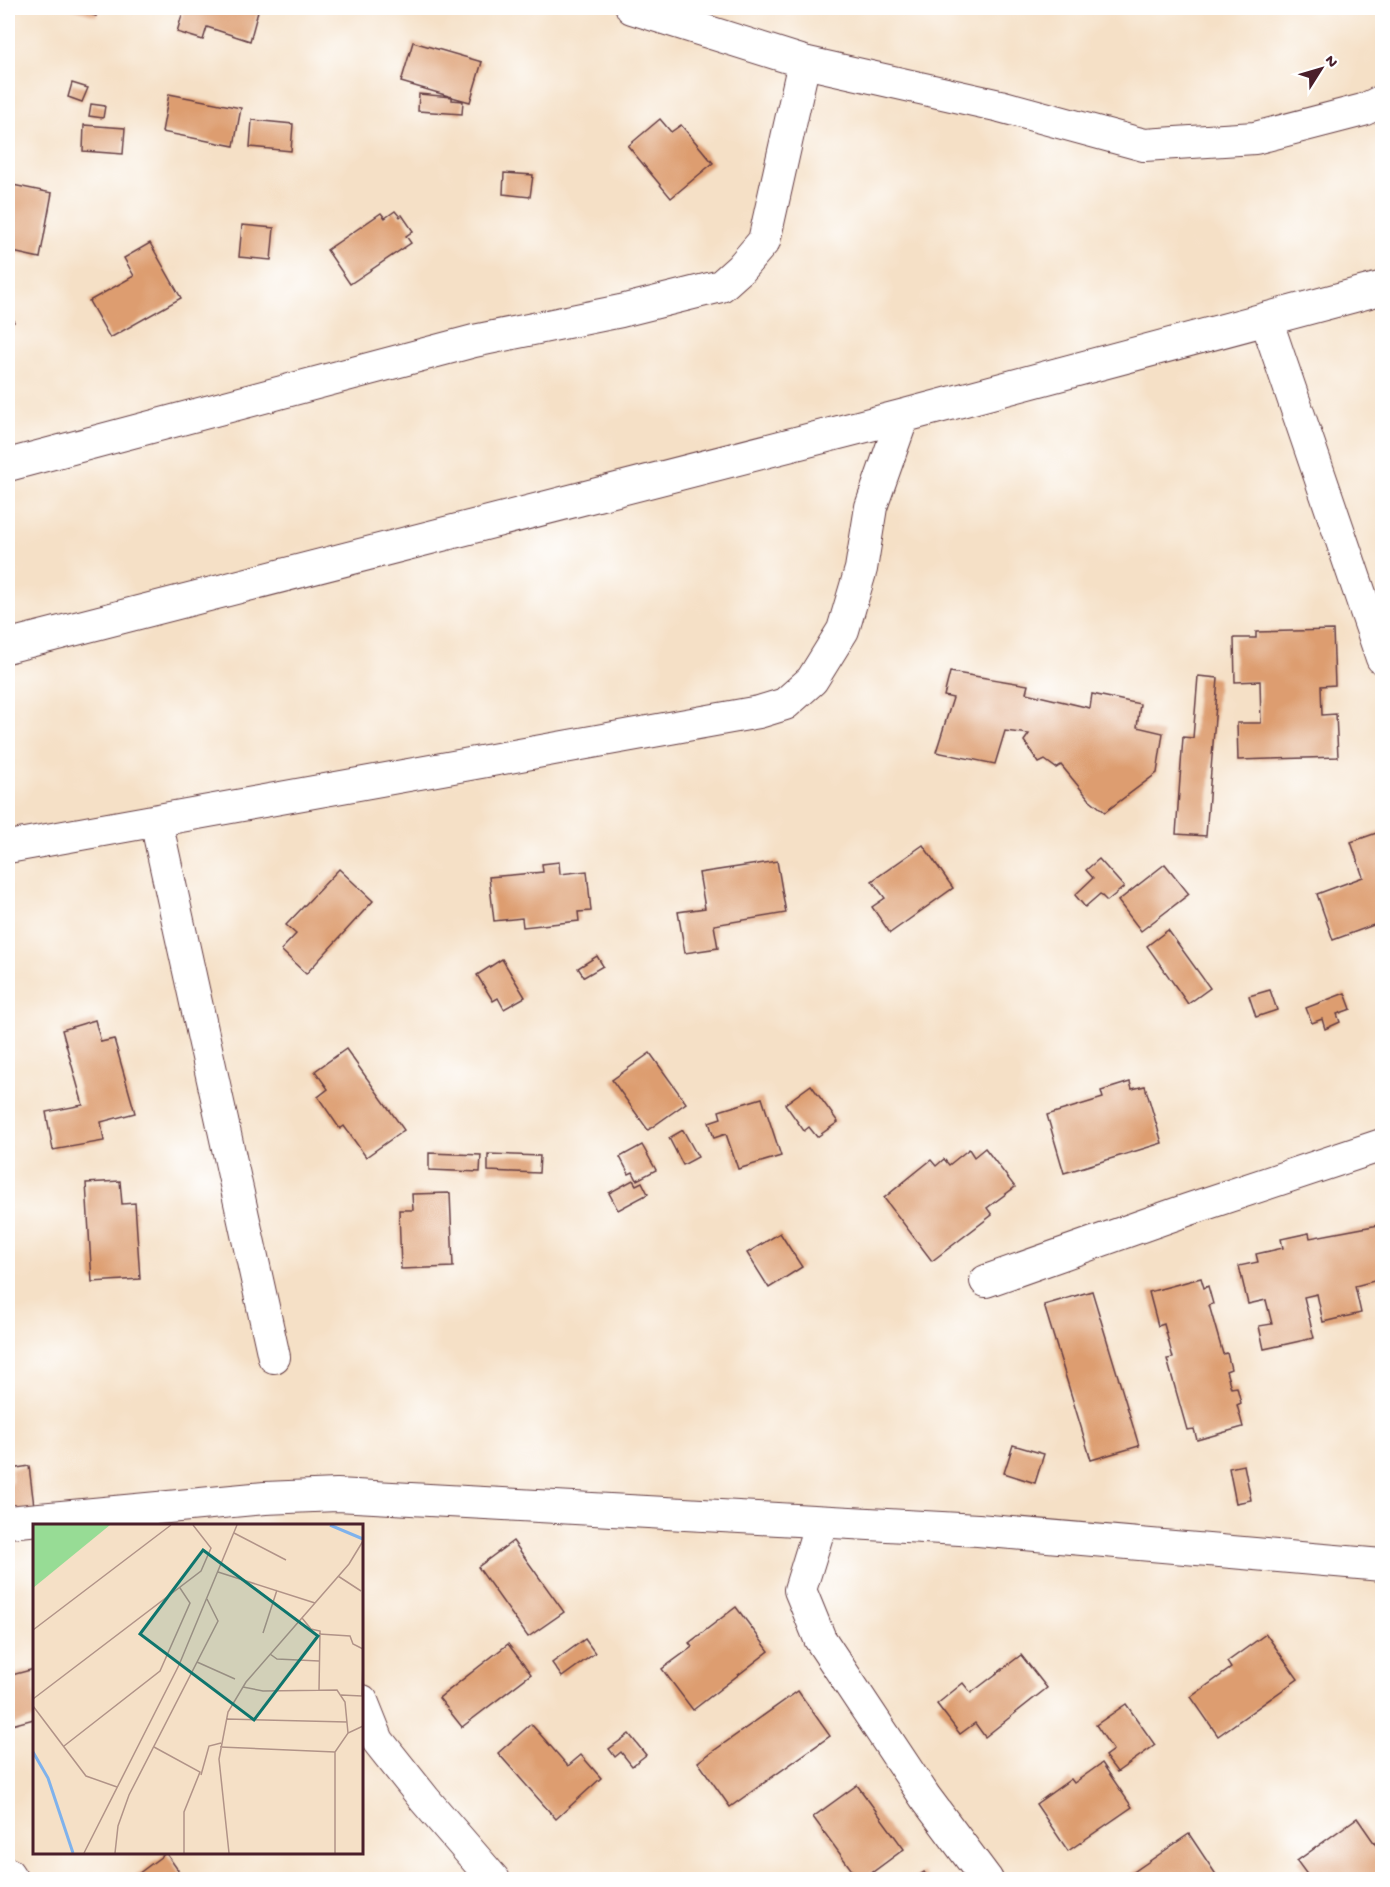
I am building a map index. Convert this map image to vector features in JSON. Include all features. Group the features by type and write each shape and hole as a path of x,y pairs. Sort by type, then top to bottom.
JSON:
{"main road":[{"path":"8,646 903,416 1383,288"}],"street":[{"path":"632,8 804,62 1000,106 1144,145 1255,138 1363,110 1383,101"},
{"path":"8,465 474,341 621,311 721,286 740,269 764,241 804,62"},
{"path":"1266,319 1383,658"},
{"path":"8,848 759,712 785,704 812,680 843,630 861,569 871,507 903,416"},
{"path":"156,821 274,1356"},
{"path":"986,1281 1187,1210 1383,1145"},
{"path":"8,1522 263,1512 337,1495 978,1530 1383,1565"},
{"path":"820,1522 800,1590 820,1639 925,1797 987,1880"},
{"path":"363,1704 378,1741 494,1880"},
{"path":"8,1874 12,1880"}],"building":[{"path":"70,8 99,8 96,16"},
{"path":"184,8 259,8 250,41 207,27 203,40 177,32"},
{"path":"413,42 482,62 470,102 401,82"},
{"path":"72,83 88,88 82,102 68,97"},
{"path":"169,94 241,108 234,146 162,132"},
{"path":"419,94 452,97 452,100 463,101 462,114 418,111"},
{"path":"91,104 105,106 103,118 89,116"},
{"path":"660,119 671,132 681,125 713,163 671,198 628,146"},
{"path":"252,120 293,124 291,151 250,147"},
{"path":"84,125 125,128 123,154 83,151"},
{"path":"504,173 533,175 530,197 503,194"},
{"path":"8,184 52,193 40,258 8,251"},
{"path":"395,211 400,217 402,215 413,231 406,236 411,243 350,284 327,250 381,213 385,218"},
{"path":"242,225 274,228 271,260 239,257"},
{"path":"150,243 181,298 110,338 89,301 134,276 124,258"},
{"path":"8,310 14,322 8,326"},
{"path":"1333,630 1335,685 1321,686 1322,715 1336,714 1338,757 1238,760 1237,723 1261,723 1260,681 1235,682 1234,638 1256,638 1256,632"},
{"path":"950,672 1028,685 1026,693 1090,708 1092,694 1140,704 1137,727 1163,733 1157,773 1105,812 1089,799 1061,765 1056,768 1045,760 1039,763 1024,741 1029,734 1005,731 995,764 936,752 953,698 944,696"},
{"path":"1198,676 1218,678 1206,836 1176,834 1183,737 1193,738"},
{"path":"1382,831 1382,922 1333,940 1317,894 1363,877 1351,842"},
{"path":"923,845 953,888 890,933 872,907 885,898 872,881"},
{"path":"1099,859 1124,887 1107,901 1100,894 1085,907 1075,895 1093,878 1086,870"},
{"path":"777,861 786,913 714,925 718,948 685,953 678,912 705,908 699,873"},
{"path":"559,862 560,874 587,871 591,911 578,912 579,921 523,927 522,918 494,921 489,877 543,872 542,864"},
{"path":"1165,864 1189,894 1141,931 1118,901"},
{"path":"339,869 373,901 306,974 281,950 296,934 286,925"},
{"path":"1168,930 1210,988 1188,1004 1147,946"},
{"path":"597,956 603,966 584,977 578,968"},
{"path":"502,959 525,997 504,1009 498,998 493,1001 477,975"},
{"path":"1270,990 1277,1010 1256,1017 1249,996"},
{"path":"1345,993 1351,1009 1337,1014 1340,1022 1325,1029 1322,1019 1312,1023 1306,1008"},
{"path":"95,1020 101,1042 114,1039 135,1113 101,1122 104,1141 53,1150 46,1112 83,1105 62,1030"},
{"path":"346,1049 404,1130 366,1157 344,1126 340,1129 318,1097 328,1089 315,1071"},
{"path":"650,1053 686,1103 648,1130 612,1080"},
{"path":"1130,1082 1132,1089 1145,1086 1162,1143 1064,1173 1047,1115 1103,1098 1101,1091"},
{"path":"811,1085 838,1122 817,1137 809,1127 804,1131 785,1104"},
{"path":"762,1098 781,1156 738,1169 726,1134 714,1138 709,1122 721,1118 719,1111"},
{"path":"683,1130 698,1157 683,1165 669,1138"},
{"path":"642,1145 656,1170 637,1180 633,1172 629,1174 620,1157"},
{"path":"985,1148 1015,1187 987,1208 992,1215 932,1261 884,1198 931,1160 936,1166 944,1159 949,1165 969,1149 974,1157"},
{"path":"429,1153 481,1155 480,1172 429,1170"},
{"path":"488,1154 540,1156 539,1173 488,1171"},
{"path":"633,1180 636,1185 642,1182 648,1194 618,1210 609,1193"},
{"path":"120,1181 122,1204 135,1203 140,1279 92,1282 86,1183"},
{"path":"450,1193 453,1267 401,1269 399,1210 413,1210 412,1194"},
{"path":"1379,1225 1382,1242 1382,1279 1355,1286 1361,1313 1323,1322 1317,1294 1304,1297 1314,1338 1264,1349 1259,1326 1272,1324 1266,1300 1248,1304 1239,1266 1258,1262 1256,1254 1283,1248 1281,1239 1309,1233 1310,1238"},
{"path":"780,1233 802,1267 769,1288 747,1253"},
{"path":"1201,1278 1204,1288 1208,1286 1213,1304 1209,1305 1223,1354 1227,1353 1231,1369 1226,1371 1231,1388 1237,1387 1241,1403 1237,1405 1243,1427 1197,1440 1194,1429 1187,1430 1167,1359 1173,1358 1164,1324 1158,1326 1149,1292"},
{"path":"1092,1291 1139,1446 1091,1460 1044,1305"},
{"path":"1013,1445 1044,1454 1035,1483 1004,1473"},
{"path":"1244,1465 1251,1500 1236,1503 1229,1468"},
{"path":"29,1466 35,1514 14,1517 11,1497 8,1497 8,1484 12,1484 11,1469"},
{"path":"513,1541 564,1612 528,1637 478,1567"},
{"path":"736,1607 769,1651 693,1710 662,1669 692,1647 689,1643"},
{"path":"1266,1634 1298,1679 1218,1736 1191,1697 1231,1668 1227,1662"},
{"path":"585,1639 595,1653 562,1677 552,1663"},
{"path":"508,1644 531,1674 462,1727 439,1698"},
{"path":"1021,1655 1047,1688 985,1737 975,1723 960,1734 937,1704 963,1683 971,1693"},
{"path":"33,1669 33,1719 8,1726 8,1676"},
{"path":"798,1691 830,1736 730,1807 698,1762"},
{"path":"1126,1704 1155,1745 1117,1772 1105,1756 1113,1750 1096,1725"},
{"path":"531,1724 568,1766 581,1755 601,1778 556,1819 498,1753"},
{"path":"629,1734 646,1755 632,1766 621,1752 615,1757 609,1749"},
{"path":"1102,1763 1132,1807 1068,1851 1036,1804 1071,1779 1074,1783"},
{"path":"857,1785 904,1849 862,1880 859,1880 813,1817"},
{"path":"1357,1818 1382,1854 1382,1871 1370,1880 1311,1880 1297,1861"},
{"path":"1189,1834 1219,1879 1122,1880"},
{"path":"167,1854 185,1880 130,1880"},
{"path":"924,1872 929,1880 912,1880"}]}
